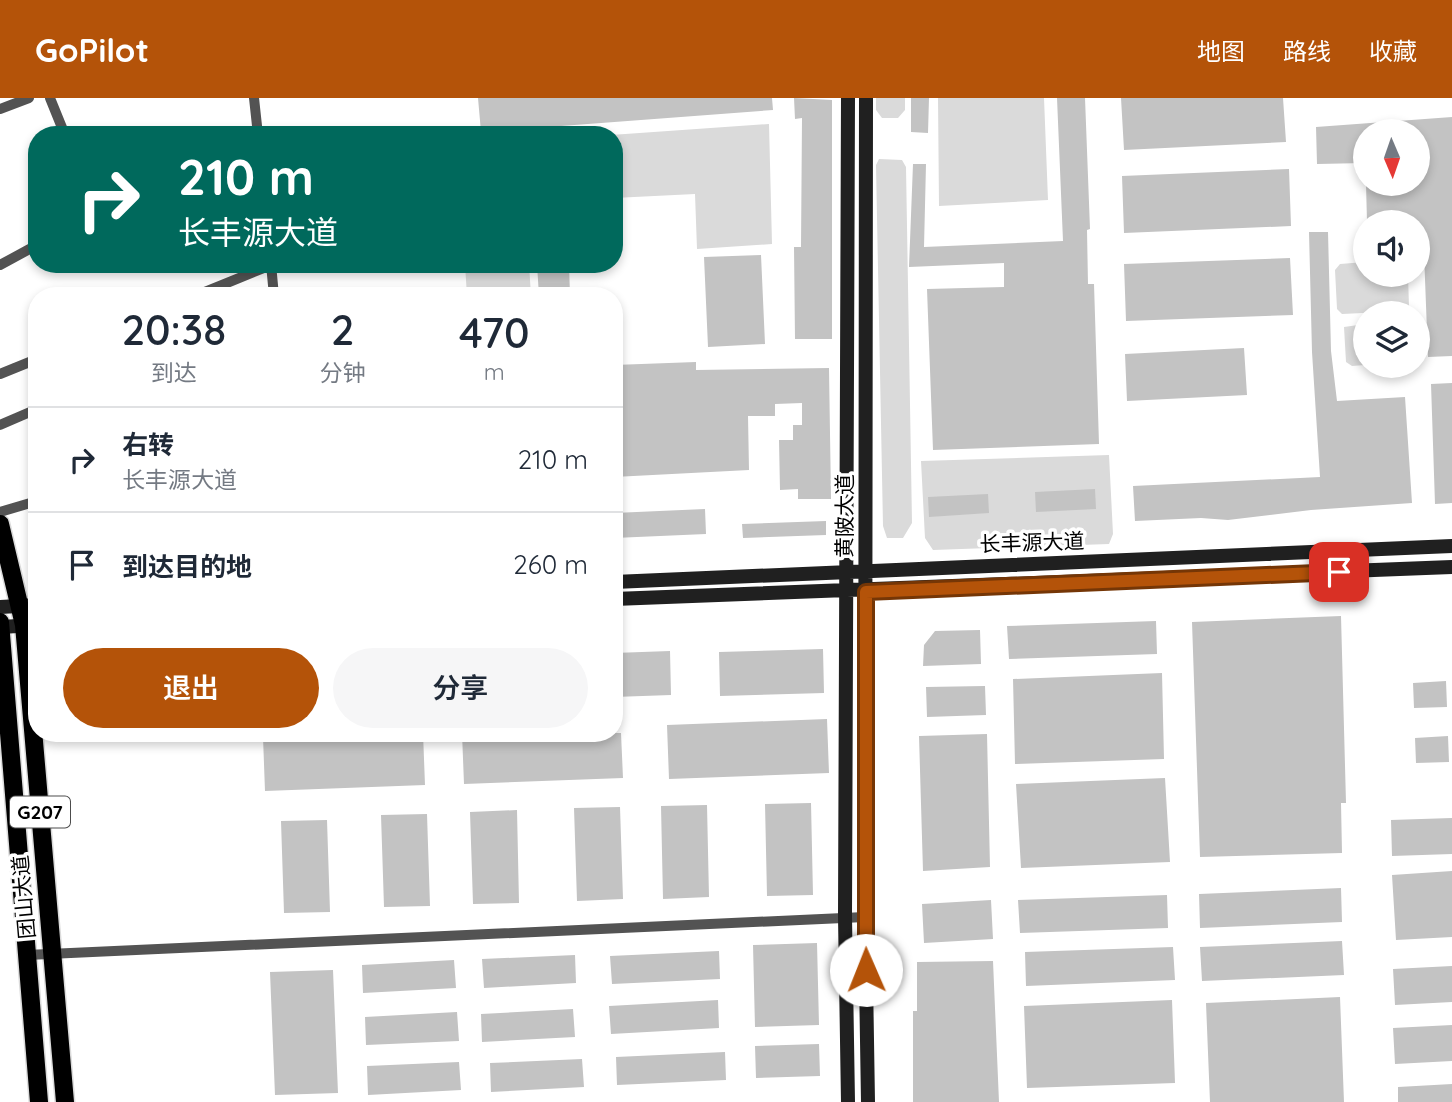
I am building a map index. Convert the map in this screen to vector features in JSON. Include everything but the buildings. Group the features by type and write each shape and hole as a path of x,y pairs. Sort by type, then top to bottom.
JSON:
{"highway":[{"name":"团山大道","path":"0,524 28,606"},
{"name":"团山大道","path":"0,626 39,1102"},
{"name":"团山大道","path":"38,742 65,1102"}],"street":[{"path":"0,109 29,98"},
{"path":"50,98 61,126"},
{"path":"254,98 257,126"},
{"name":"黄陂大道","path":"848,98 845,917 848,1102"},
{"name":"黄陂大道","path":"866,98 865,917 869,1102"},
{"path":"0,265 28,250"},
{"path":"217,287 251,273"},
{"path":"0,374 28,363"},
{"path":"0,425 28,413"},
{"path":"0,512 28,504"},
{"name":"长丰源大道","path":"623,582 1452,545"},
{"name":"长丰源大道","path":"623,600 1452,567"},
{"path":"0,607 28,606"},
{"path":"0,626 28,625"},
{"path":"27,955 865,917"}],"shaded area":[{"path":"876,98 905,98 905,110 898,118 882,118 876,110"},
{"path":"938,98 1044,98 1048,200 939,206"},
{"path":"769,124 772,244 697,249 695,194 623,198 623,134"},
{"path":"879,159 902,160 906,167 912,523 903,538 887,538 883,526 876,165"},
{"path":"1353,263 1353,287 1408,287 1409,301 1353,301 1353,313 1342,314 1337,309 1335,270 1340,264"},
{"path":"466,273 530,273 530,287 466,287"},
{"path":"1353,326 1353,366 1346,362 1344,327"},
{"path":"1109,455 1113,534 1109,544 933,550 925,538 921,461"}],"route":[{"path":"866,970 866,592 1339,572"}]}
